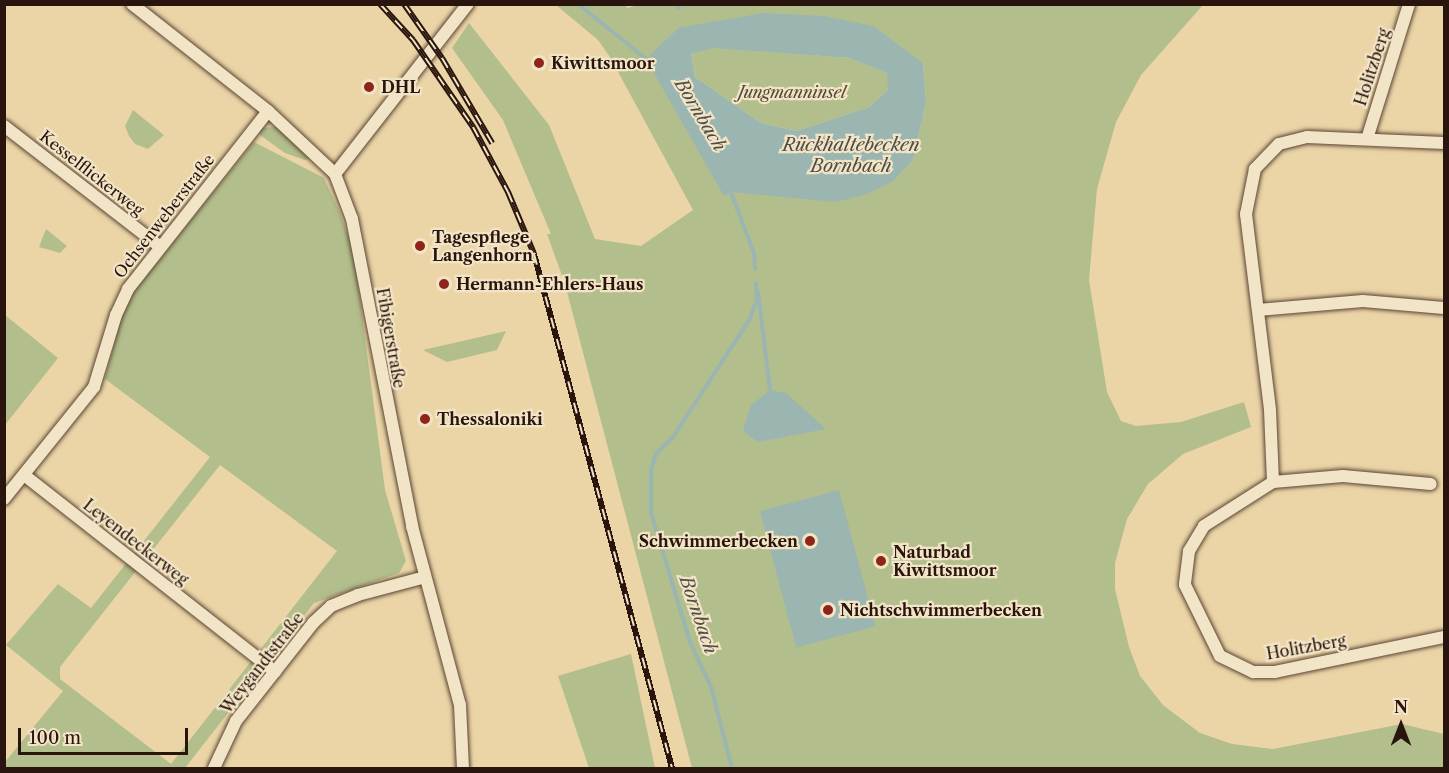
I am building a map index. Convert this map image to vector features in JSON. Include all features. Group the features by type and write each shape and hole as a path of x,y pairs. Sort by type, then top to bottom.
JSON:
{"street":[{"name":"Fibigerstraße","path":"132,4 268,111 335,174 352,219 404,489 460,705 463,768"},
{"path":"335,174 468,4"},
{"name":"Holitzberg","path":"1367,139 1409,4"},
{"name":"Ochsenweberstraße","path":"4,500 94,387 116,315 128,288 158,245 268,111"},
{"name":"Kesselflickerweg","path":"4,126 158,245"},
{"path":"1273,482 1273,441 1245,214 1255,169 1279,144 1294,139 1367,139 1444,143"},
{"path":"1258,310 1363,301 1444,308"},
{"name":"Leyendeckerweg","path":"24,475 275,672"},
{"name":"Holitzberg","path":"1431,484 1344,476 1273,482 1204,526 1185,564 1185,585 1191,604 1220,656 1253,672 1275,672 1444,637"},
{"name":"Weygandtstraße","path":"214,768 226,736 275,672 331,606 425,577"}],"green space":[{"path":"623,4 628,8 640,4 1203,5 1141,75 1116,122 1097,189 1089,280 1107,392 1121,421 1136,426 1181,422 1244,402 1251,427 1183,454 1148,484 1127,519 1115,563 1115,589 1129,647 1140,676 1163,705 1200,733 1232,744 1273,749 1402,724 1444,734 1444,768 692,768 565,284 547,234 551,234 503,120 452,48 469,23 549,125 595,239 641,246 693,210 610,57 598,40 556,5","holes":["678,28 923,63 926,102 913,160 894,181 731,192 647,60"]},
{"name":"Jungmanninsel","path":"713,47 849,58 888,73 888,90 869,107 797,131 761,123 695,77 691,54"},
{"path":"133,110 164,135 148,149 135,144 125,126"},
{"path":"275,127 287,134 311,158 305,160 285,153 260,135 260,128"},
{"path":"254,142 324,178 341,215 354,254 385,490 406,561 399,573 314,603 185,768 5,768 5,762 63,691 6,645 58,584 91,608 210,457 105,379 125,302","holes":["220,465 337,551 171,764 60,679 60,667"]},
{"path":"46,229 67,246 60,253 39,247"},
{"path":"5,315 58,358 5,425"},
{"path":"506,331 497,350 447,362 423,350"},
{"path":"631,654 655,768 589,768 558,676"}],"water":[{"name":"Rückhaltebecken Bornbach","path":"763,13 824,16 873,26 923,63 926,102 913,160 894,181 867,194 836,202 731,192 724,196 646,59 678,28","holes":["713,48 849,58 887,73 888,90 869,107 797,131 761,123 695,77 691,54"]},
{"path":"770,390 786,393 826,429 758,442 743,431 751,405"},
{"path":"839,490 875,626 796,647 760,511"}],"waterway":[{"name":"Bornbach","path":"578,4 650,62"},
{"path":"678,8 680,4"},
{"name":"Bornbach","path":"730,190 754,253 755,269"},
{"name":"Bornbach","path":"732,768 711,687 690,642 651,513 651,470 656,454 673,437 750,319 757,300 756,283"},
{"path":"758,292 770,390"}],"railway":[{"path":"380,4 413,40 473,127 508,192 534,254 672,768"},
{"path":"404,4 442,58 492,143"}],"place":[{"name":"Kiwittsmoor","path":"539,63"},
{"name":"DHL","path":"369,87"},
{"name":"Tagespflege Langenhorn","path":"420,246"},
{"name":"Hermann-Ehlers-Haus","path":"444,284"},
{"name":"Thessaloniki","path":"425,419"},
{"name":"Schwimmerbecken","path":"810,541"},
{"name":"Naturbad Kiwittsmoor","path":"881,561"},
{"name":"Nichtschwimmerbecken","path":"828,610"}]}
